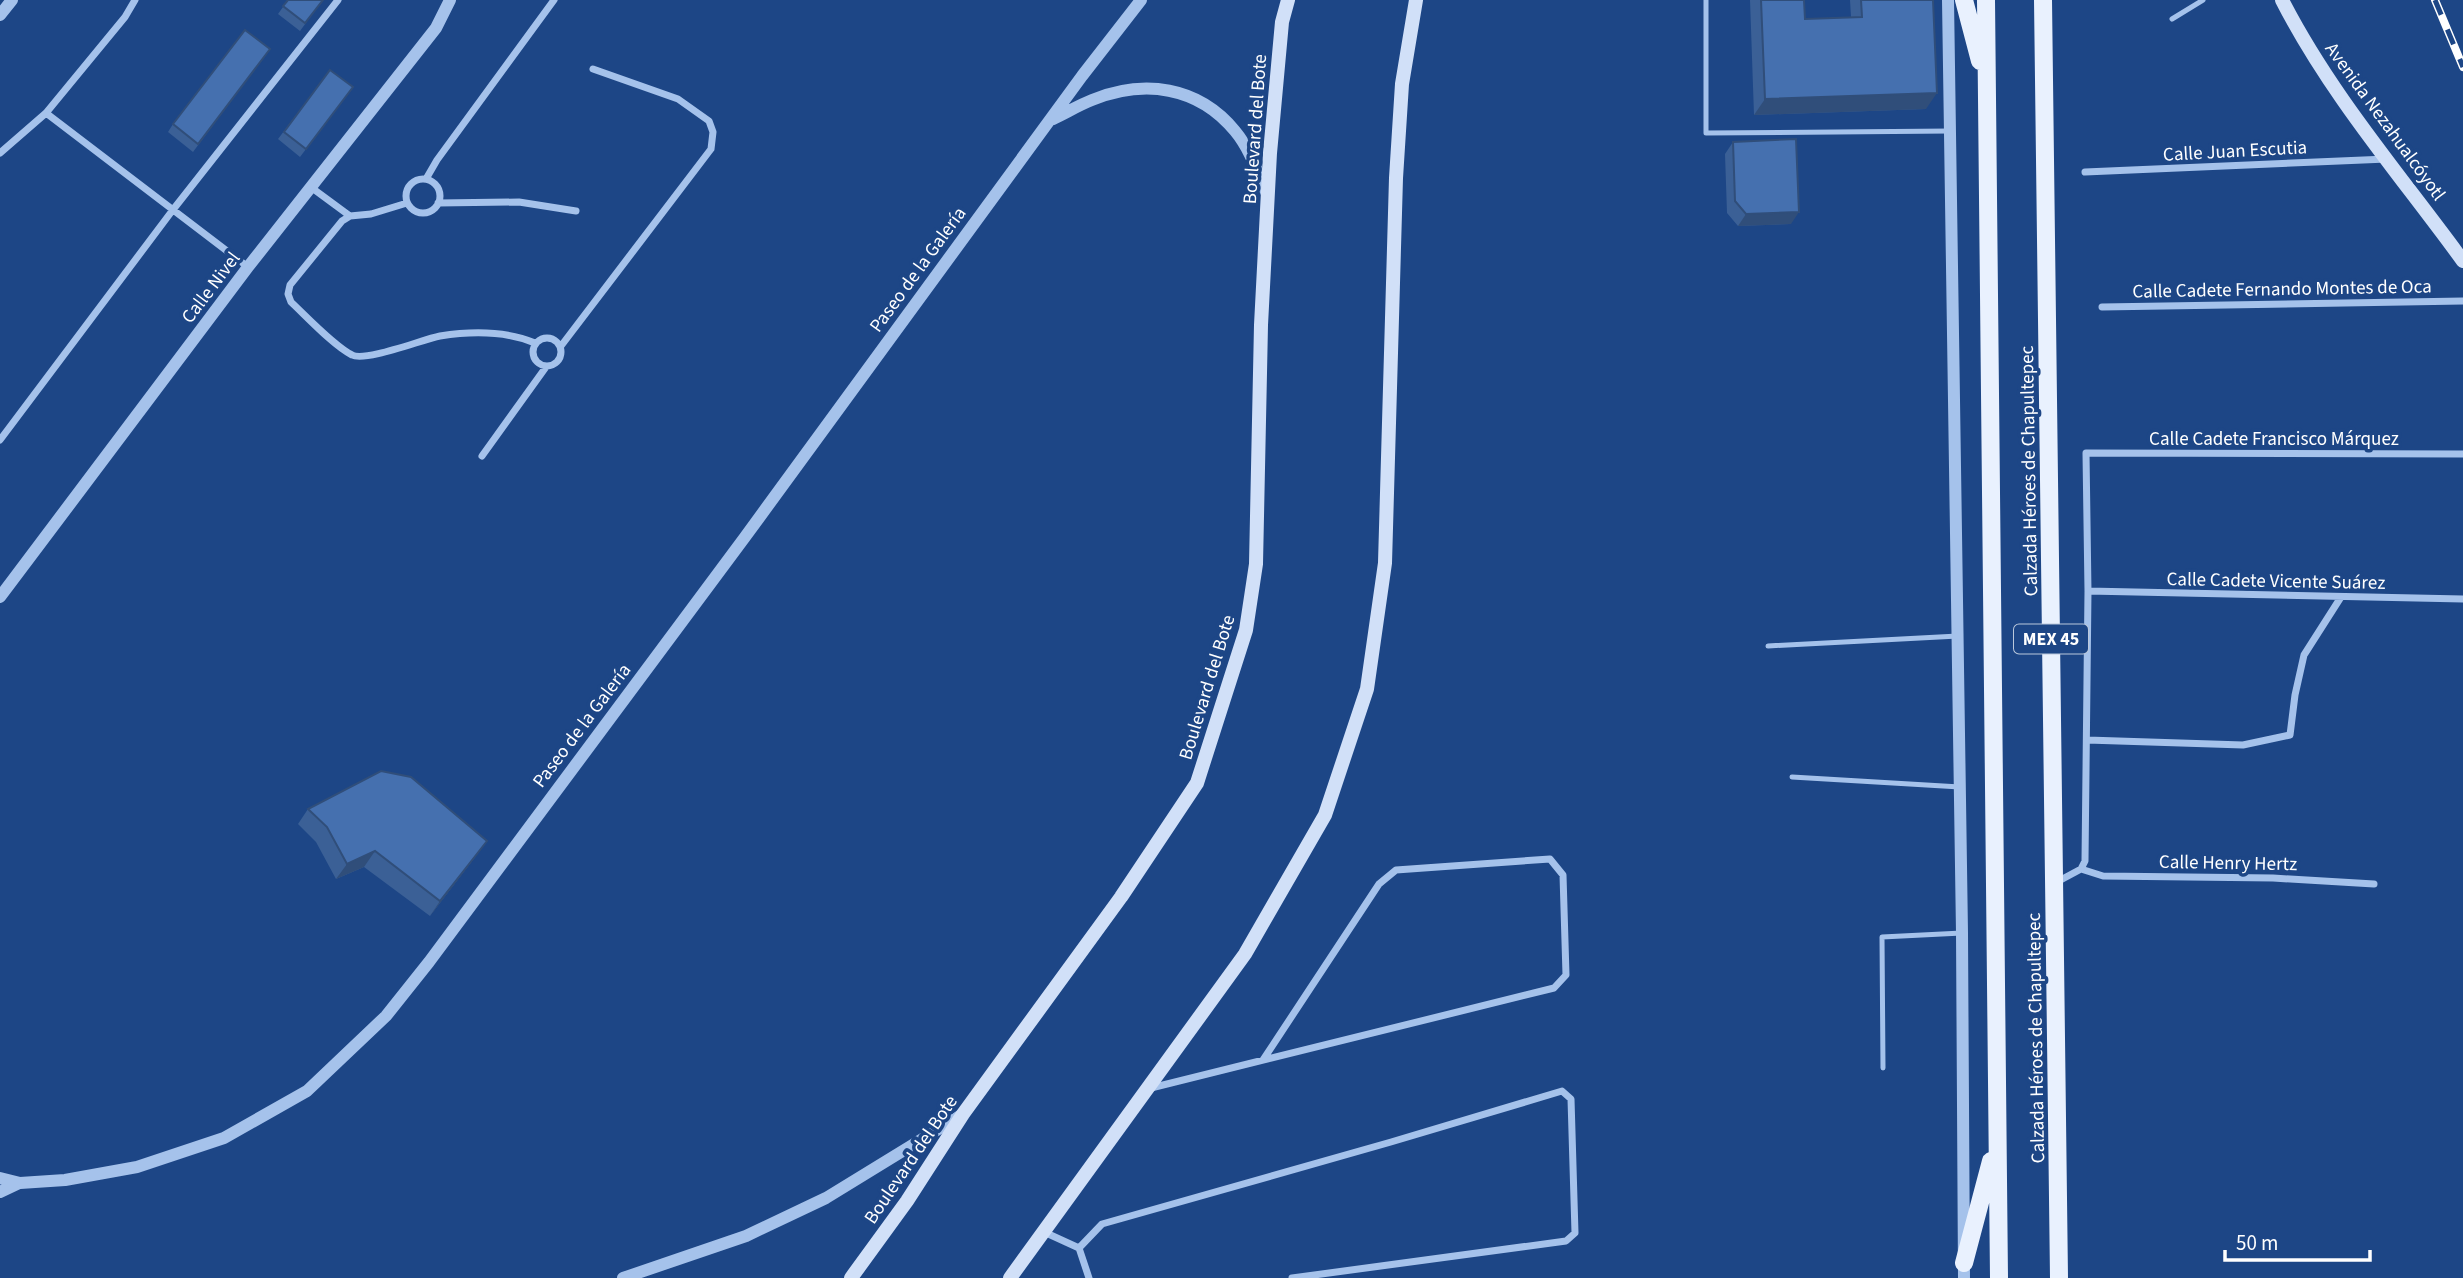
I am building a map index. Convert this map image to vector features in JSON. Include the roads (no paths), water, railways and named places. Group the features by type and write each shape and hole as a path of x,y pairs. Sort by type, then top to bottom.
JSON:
{"main road":[{"name":"Boulevard del Bote","path":"851,1278 963,1114 1121,897 1197,783 1210,747 1246,630 1256,564 1261,325 1268,196 1282,22 1288,0"},
{"path":"1010,1278 1245,954 1325,815 1367,689 1385,563 1396,178 1402,84 1416,0"},
{"path":"1964,0 1987,89"},
{"name":"Calzada Héroes de Chapultepec","path":"1986,0 1999,1278"},
{"name":"Calzada Héroes de Chapultepec","path":"2043,0 2059,1278"},
{"name":"Avenida Nezahualcóyotl","path":"2282,0 2333,84 2463,261"},
{"path":"1964,1271 1997,1137"}],"street":[{"path":"0,15 12,0"},
{"path":"0,153 46,113 125,17 135,0"},
{"path":"0,440 172,211 338,0"},
{"name":"Calle Nivel","path":"0,597 248,267 436,28 450,0"},
{"path":"426,179 437,160 554,0"},
{"name":"Paseo de la Galería","path":"20,1183 65,1181 137,1167 224,1138 307,1091 386,1016 745,537 1140,0"},
{"path":"1948,0 1962,933 1964,1271"},
{"path":"561,346 711,149 713,139 709,121 678,99 593,69"},
{"path":"1049,121 1092,100 1119,92 1145,88 1180,91 1205,105 1235,130 1249,153 1268,196"},
{"path":"46,113 248,267"},
{"name":"Calle Juan Escutia","path":"2085,172 2388,159"},
{"path":"426,179 438,188 438,203 426,212 412,209 407,203 409,185 426,179"},
{"path":"312,188 350,216"},
{"path":"438,203 519,202 576,211"},
{"path":"407,203 371,214 350,216 333,230 290,285 288,294 291,302 353,356 363,358 411,343 455,335 507,334 535,343"},
{"name":"Calle Cadete Fernando Montes de Oca","path":"2102,307 2463,301"},
{"path":"549,337 561,346 562,353 554,365 546,367 534,358 535,343 541,339 549,337"},
{"path":"482,456 546,367"},
{"name":"Calle Cadete Francisco Márquez","path":"2088,591 2085,453 2463,454"},
{"path":"2054,884 2081,869 2085,861 2088,591"},
{"name":"Calle Cadete Vicente Suárez","path":"2088,591 2463,599"},
{"path":"2087,740 2243,745 2290,735 2304,655 2341,597"},
{"path":"1146,1089 1264,1060 1554,988 1566,975 1563,875 1550,859 1396,870 1379,884 1264,1060"},
{"name":"Calle Henry Hertz","path":"2081,869 2102,876 2273,878 2374,884"},
{"path":"1079,1248 1102,1224 1562,1091 1571,1099 1575,1233 1566,1241 1292,1278"},
{"path":"623,1278 746,1236 826,1198 963,1114"},
{"path":"0,1178 20,1183"},
{"path":"0,1192 20,1183"},
{"path":"1043,1232 1079,1248 1089,1278"}],"lane":[{"path":"1706,0 1706,133 1950,131"},
{"path":"2172,19 2203,0"},
{"path":"1768,646 1958,636"},
{"path":"1792,777 1960,787"},
{"path":"1883,1068 1882,937 1962,933"}],"railway":[{"path":"2435,0 2463,67"}]}
